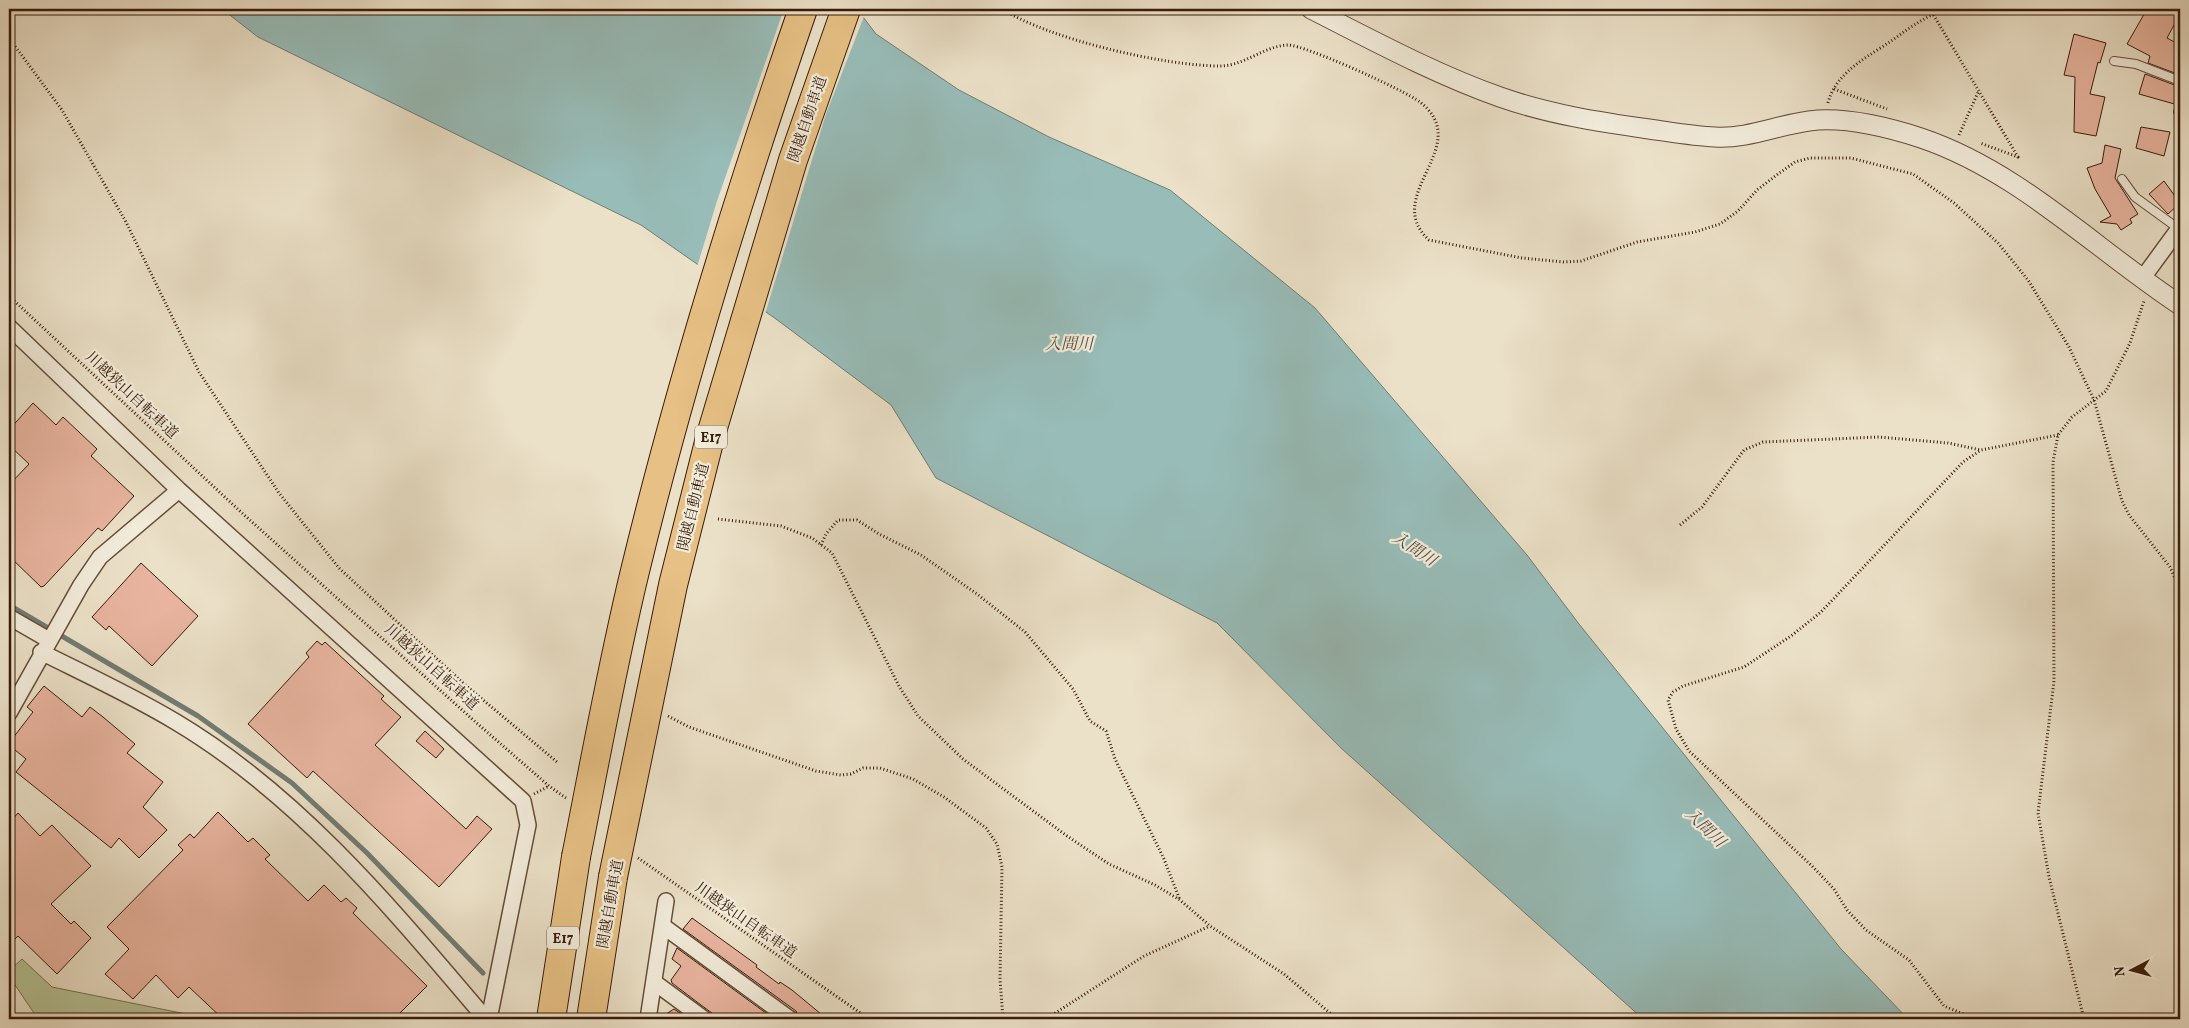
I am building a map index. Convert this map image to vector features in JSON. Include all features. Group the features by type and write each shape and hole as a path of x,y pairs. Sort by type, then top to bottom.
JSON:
{"highway":[{"name":"E17","path":"551,1019 576,857 635,572 674,421 717,267 759,136 803,9"},
{"name":"関越自動車道","path":"591,1019 613,877 673,585 710,438 792,160 846,9"}],"street":[{"path":"1310,9 1457,80 1522,104 1565,115 1626,126 1718,138 1824,120 1895,131 1954,151 1977,162 2045,206 2146,282 2180,305"},
{"path":"2146,282 2180,228"},
{"path":"9,327 178,490 523,801 528,825 488,1019"},
{"path":"9,712 58,623 100,557 178,490"},
{"path":"9,617 45,646 177,722 249,773 332,845 488,1019"},
{"path":"648,1019 666,901"},
{"path":"663,926 790,1019"},
{"path":"654,982 704,1019"}],"lane":[{"path":"2114,61 2126,61 2180,81"},
{"path":"2122,179 2135,197 2180,228"}],"path":[{"path":"1002,9 1015,17 1078,40 1167,62 1222,66 1247,60 1276,47 1290,45 1349,66 1418,100 1433,113 1438,124 1437,145 1414,206 1414,219 1418,230 1429,240 1522,258 1564,262 1581,261 1637,242 1695,232 1720,224 1738,211 1757,190 1778,174 1795,162 1810,158 1851,158 1913,174 1954,203 1998,243 2022,272 2069,347 2094,400 2122,502 2129,515 2170,568 2180,590"},
{"path":"1930,9 2018,157 1976,142"},
{"path":"1824,120 1834,89 1862,60 1927,16 1948,9"},
{"path":"9,38 62,110 126,222 198,372 279,493 339,568 464,684 557,762"},
{"path":"1834,89 1896,112"},
{"path":"1959,135 1979,90"},
{"path":"1950,132 1968,138"},
{"path":"2084,1019 2049,876 2038,812 2054,681 2053,462 2058,434 2072,417 2106,390 2119,368 2146,282"},
{"name":"川越狭山自転車道","path":"9,296 242,513 478,724 574,804"},
{"path":"1976,1019 1944,1006 1909,960 1866,930 1847,910 1834,889 1812,866 1689,751 1676,729 1668,700 1673,692 1683,686 1744,667 1791,636 1821,612 1963,462 1981,450 2058,434"},
{"path":"1680,525 1702,507 1744,450 1751,445 1785,441 1879,437 1948,443 1981,450"},
{"path":"718,519 781,526 812,538 832,553 899,686 918,716 963,759 1067,836 1109,864 1155,885 1180,900 1210,926 1284,974 1336,1018 1395,1016 1422,1019"},
{"path":"820,545 826,534 838,520 857,520 879,534 921,554 977,594 1025,632 1073,690 1090,722 1106,731 1114,759 1164,859 1180,900"},
{"path":"668,715 697,730 816,771 842,775 851,774 863,768 880,768 913,779 944,797 986,828 996,844 1002,867 1000,979 1003,1019"},
{"name":"川越狭山自転車道","path":"632,853 869,1019"},
{"path":"1046,1019 1144,956 1210,926"}],"green space":[{"path":"22,959 52,987 201,1017 203,1019 38,1019 9,976 9,971"}],"water":[{"name":"入間川","path":"222,9 857,9 876,34 959,90 1049,137 1170,190 1315,308 1527,555 1579,624 1841,949 1908,1019 1643,1019 1341,748 1217,623 936,478 891,405 776,319 641,225 258,37"}],"pier":[{"path":"784,9 861,9 865,14 826,114 765,314 697,267 717,201"}],"building":[{"path":"2147,9 2180,9 2180,14 2167,38 2180,45 2180,75 2148,63 2150,56 2127,44"},
{"path":"2074,34 2106,43 2100,63 2098,62 2090,94 2105,97 2096,136 2074,132 2075,77 2064,75"},
{"path":"2145,74 2180,87 2178,105 2139,94"},
{"path":"2141,127 2170,132 2164,156 2136,148"},
{"path":"2105,145 2121,149 2115,178 2138,214 2130,219 2132,223 2121,230 2117,224 2100,222 2111,216 2095,189 2087,168 2102,163"},
{"path":"2164,181 2180,203 2168,214 2149,194"},
{"path":"33,403 56,425 63,417 97,449 91,456 134,496 102,531 98,528 41,587 9,556 9,485 29,464 9,445 9,430"},
{"path":"141,563 198,616 152,666 109,626 106,630 92,617"},
{"path":"317,641 322,645 325,642 384,696 381,699 401,717 375,745 466,829 477,816 492,829 439,887 313,771 307,778 248,724 309,657 306,653"},
{"path":"44,686 82,717 90,707 103,717 135,744 127,753 163,782 143,807 167,830 139,858 119,838 111,848 16,772 26,759 9,743 33,712 27,707"},
{"path":"425,731 444,749 436,758 416,741"},
{"path":"218,812 248,842 253,838 270,855 265,859 308,901 324,885 341,902 346,898 357,908 353,913 427,986 394,1019 223,1019 189,987 178,998 156,975 133,999 105,974 129,949 107,927 183,850 178,845 190,834 194,838"},
{"path":"18,813 40,836 52,825 91,866 51,904 71,924 74,921 91,938 57,974 18,936 9,945 9,823"},
{"path":"692,918 757,965 756,967 779,984 780,982 792,990 827,1019 799,1019 796,1011 683,929"},
{"path":"677,948 774,1019 720,1019 672,983 671,980 681,966 672,959"},
{"path":"674,1009 689,1019 658,1019"}],"waterway":[{"path":"9,605 198,716 292,783 367,853 483,973"}]}
